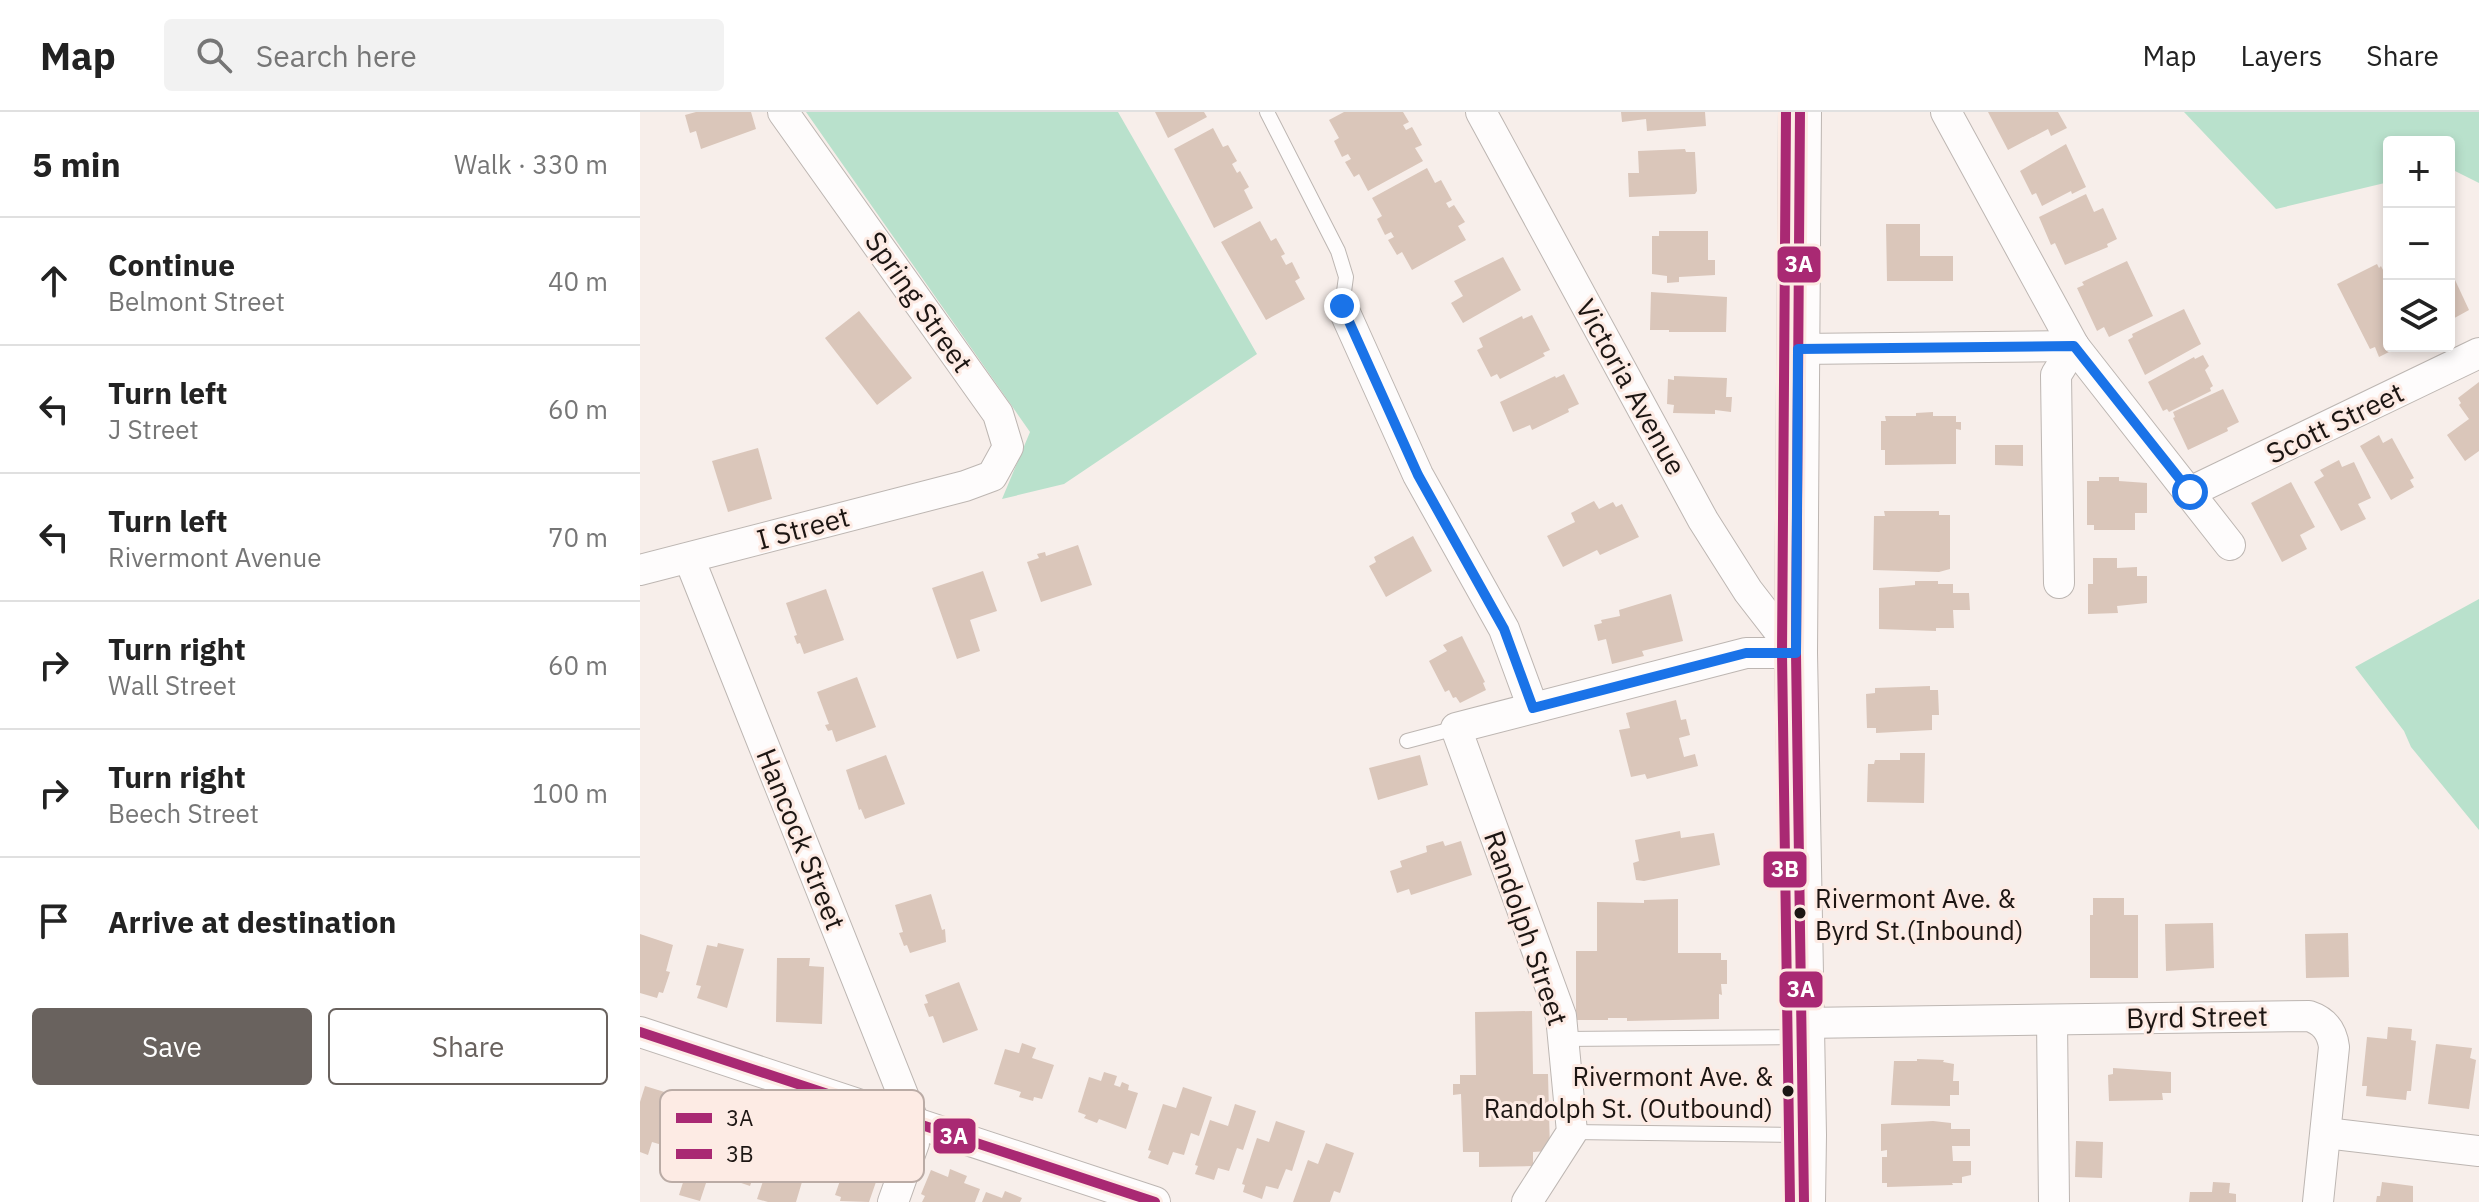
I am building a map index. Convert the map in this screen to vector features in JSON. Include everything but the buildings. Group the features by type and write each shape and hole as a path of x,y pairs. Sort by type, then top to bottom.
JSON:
{"main road":[{"path":"1800,112 1796,653 1804,1202"}],"street":[{"name":"Spring Street","path":"783,112 998,414 1008,447 992,476 965,486"},
{"name":"Victoria Avenue","path":"1481,112 1703,520 1748,591 1796,653"},
{"path":"1946,112 2074,346 2230,545"},
{"path":"1342,306 1418,475 1504,629 1533,708"},
{"path":"1798,349 2074,346"},
{"path":"2059,583 2056,375 2074,346"},
{"name":"Scott Street","path":"2190,492 2479,353"},
{"name":"I Street","path":"640,570 965,486"},
{"name":"Hancock Street","path":"689,558 901,1090"},
{"path":"1456,728 1746,653 1796,653"},
{"name":"Randolph Street","path":"1456,728 1561,1016 1572,1132"},
{"name":"Byrd Street","path":"1802,1030 2052,1020 2300,1015 2317,1019 2330,1032 2334,1047 2326,1133"},
{"path":"2052,1020 2054,1202"},
{"path":"640,1032 820,1090"},
{"path":"924,1124 1155,1202"},
{"path":"1527,1202 1572,1132"},
{"path":"2318,1202 2326,1133 2479,1151"},
{"path":"893,1202 900,1182"}],"lane":[{"path":"1267,112 1338,251 1346,277 1342,306"},
{"path":"1407,741 1456,728"},
{"path":"1563,1039 1802,1030"},
{"path":"1572,1132 1805,1135"}],"green space":[{"path":"806,112 1118,112 1257,354 1064,484 1002,499 1030,432"},
{"path":"2184,112 2479,112 2479,183 2455,171 2455,136 2383,136 2383,183 2276,209"},
{"path":"2479,599 2479,830 2411,747 2404,731 2355,667"}],"transit line":[{"name":"3B","path":"1786,112 1782,653 1790,1202"},
{"name":"3A","path":"1800,112 1796,653 1804,1202"},
{"name":"3A","path":"640,1032 816,1090"},
{"name":"3A","path":"924,1126 1155,1202"}],"place":[{"name":"Rivermont Ave. & Byrd St.(Inbound)","path":"1800,913"},
{"name":"Rivermont Ave. & Randolph St. (Outbound)","path":"1788,1091"}],"route":[{"path":"1342,306 1418,475 1504,629 1533,708 1746,653 1796,653 1798,349 2074,346 2190,492"}]}
